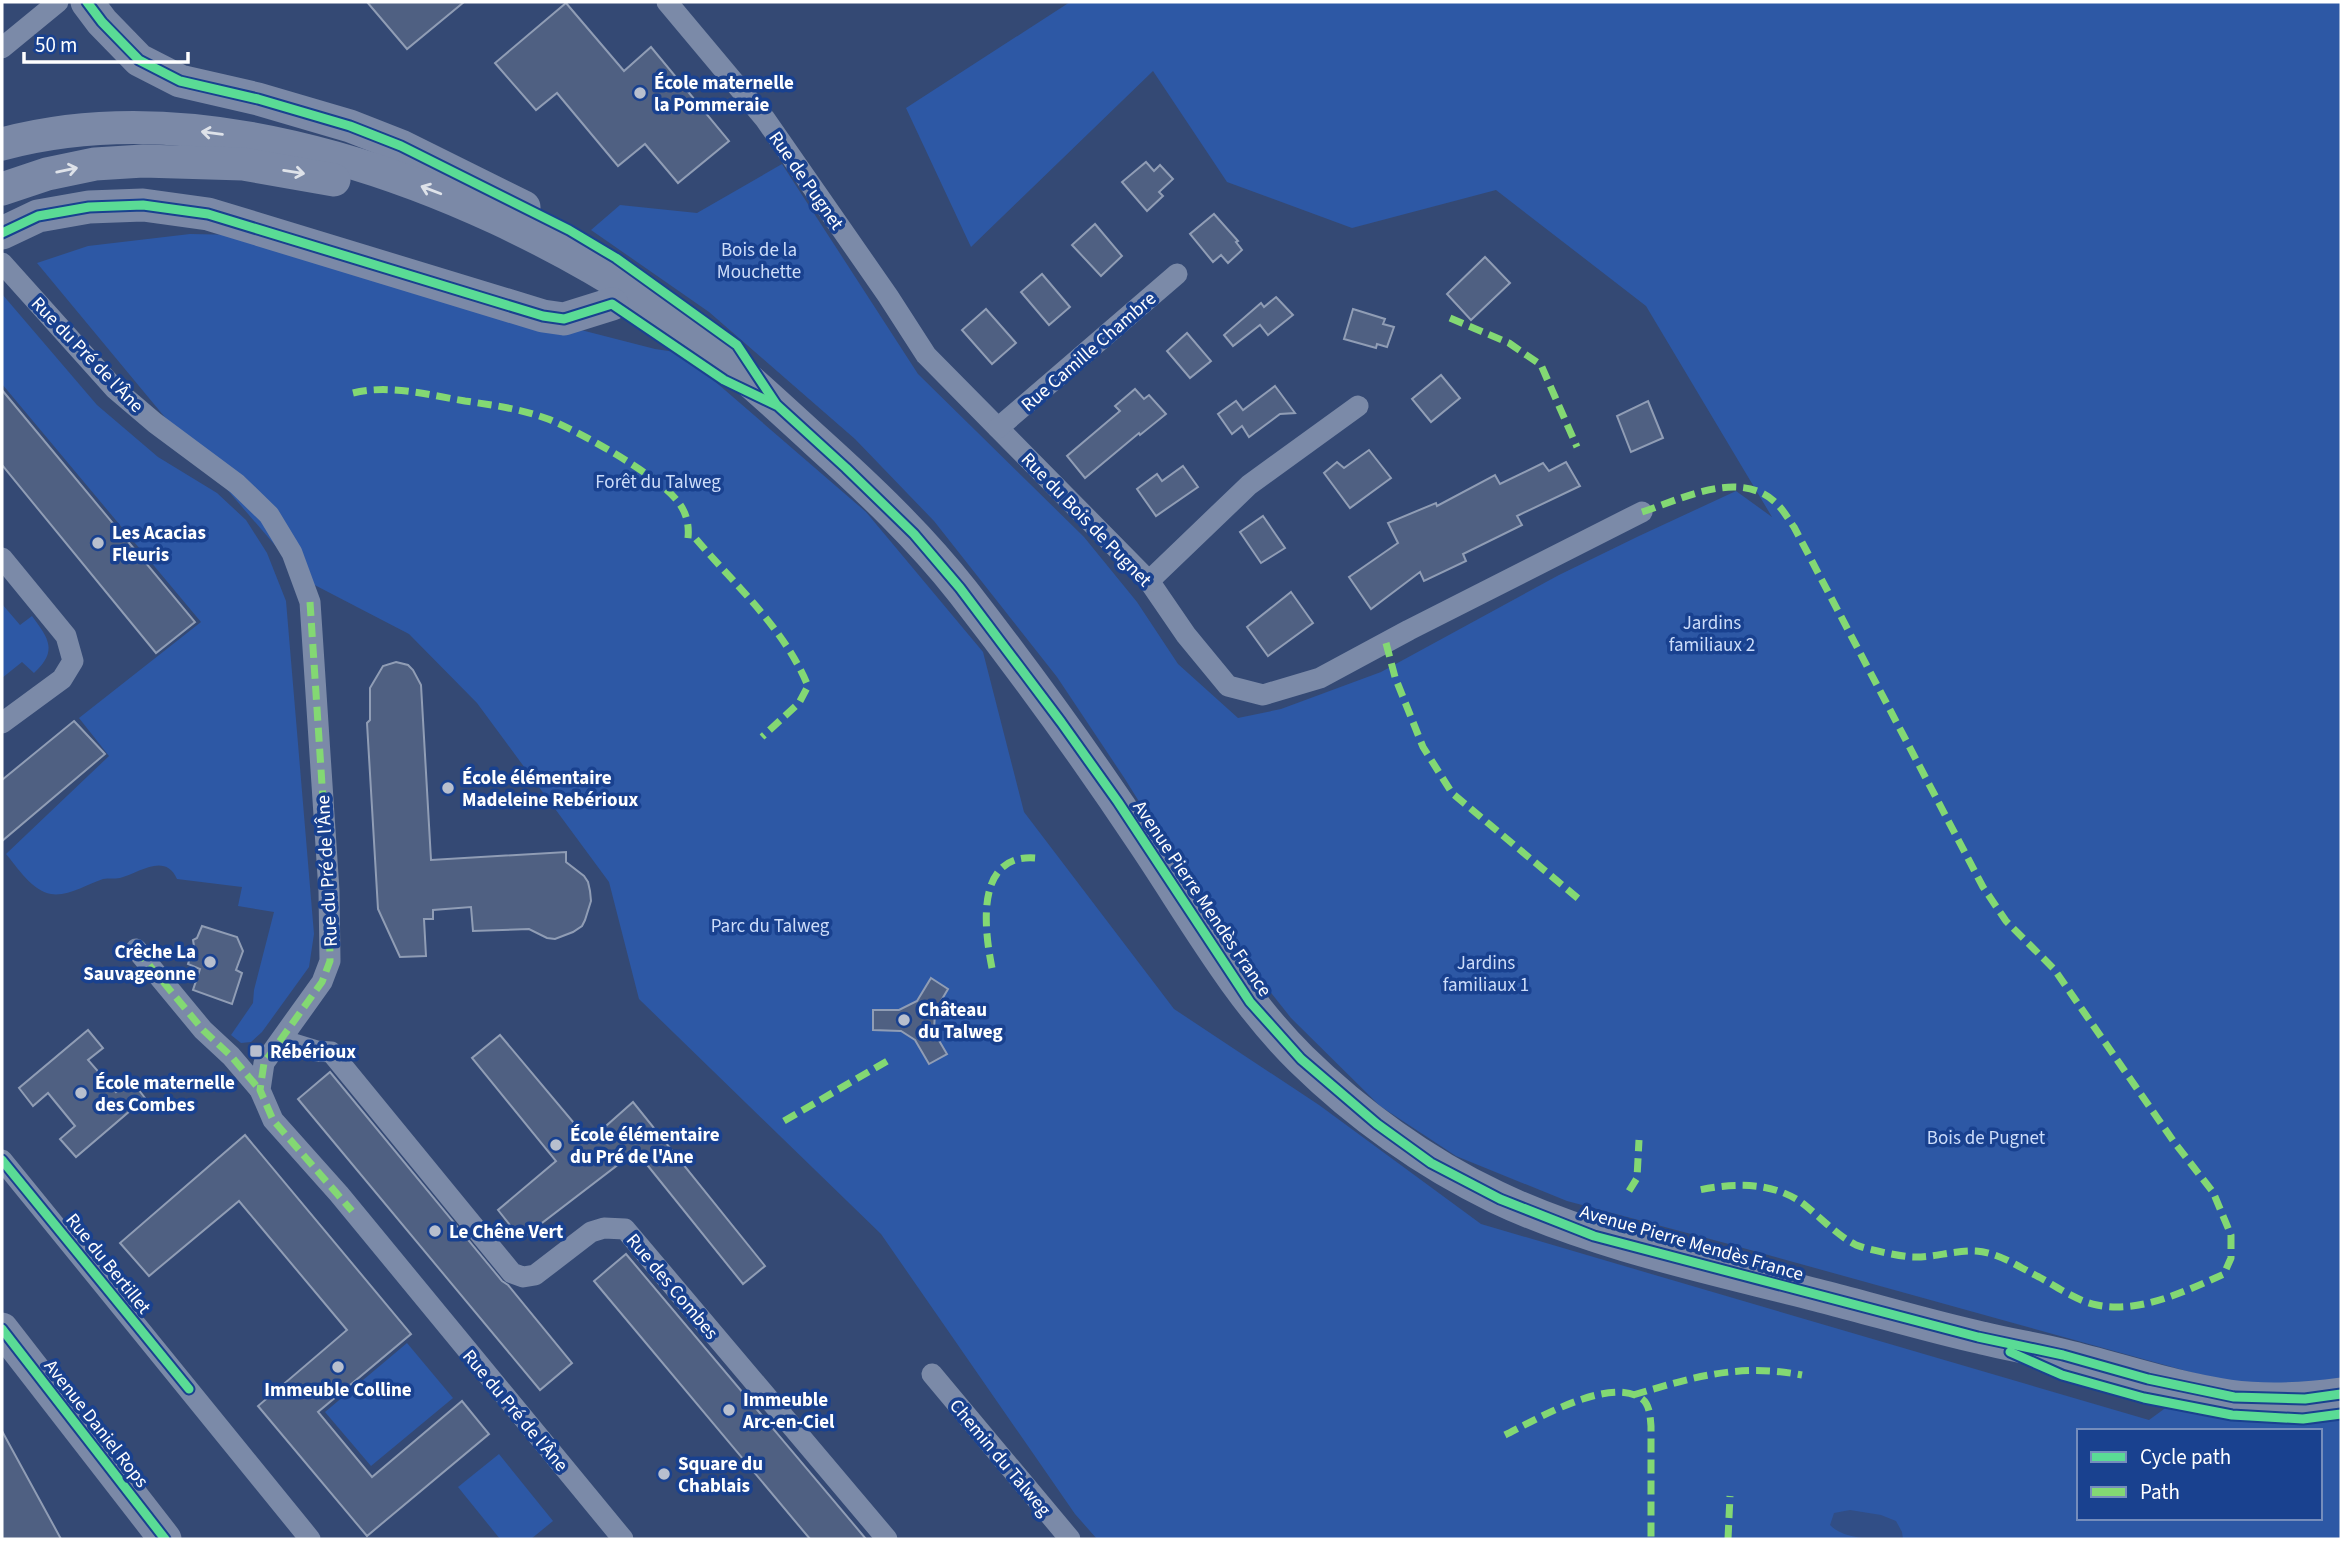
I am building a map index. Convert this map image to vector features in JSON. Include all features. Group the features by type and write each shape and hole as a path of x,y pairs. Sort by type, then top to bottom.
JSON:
{"main road":[{"path":"87,2 139,60 180,81 258,99 351,126 401,146 569,230 616,258 737,345 778,406"},
{"name":"Avenue Pierre Mendès France","path":"2,144 76,130 173,128 235,136 323,155 429,189 485,212 559,249 645,299 725,358 914,534 960,588 1061,722 1118,802 1250,1002 1301,1059 1377,1124 1431,1163 1500,1199 1594,1236 1978,1338 2063,1355 2148,1379 2234,1397 2305,1399 2341,1394"},
{"name":"Avenue Pierre Mendès France","path":"2,188 47,174 94,164 143,161 243,164 322,177 456,223 564,276 612,304 724,380 778,406"},
{"path":"2,233 38,216 89,207 143,205 208,214 242,223 544,316 564,319 612,304"},
{"name":"Avenue Daniel Rops","path":"2,1329 165,1539"},
{"name":"Avenue Pierre Mendès France","path":"1978,1338 2062,1375 2144,1398 2232,1415 2303,1419 2341,1415"}],"street":[{"path":"2,48 58,2"},
{"name":"Rue de Pugnet","path":"667,2 765,120 888,296"},
{"name":"Rue du Pré de l'Âne","path":"2,263 115,389 155,423 237,484 269,515 292,553 310,602 329,891 330,961 322,982 264,1063 260,1090 273,1120 339,1195 623,1539"},
{"name":"Rue Camille Chambre","path":"998,428 1177,274"},
{"name":"Rue du Bois de Pugnet","path":"888,296 926,355 1149,581 1186,635 1228,686 1264,695 1320,678 1642,512"},
{"path":"1149,581 1249,485 1358,406"},
{"path":"2,558 66,636 73,661 62,679 2,723"},
{"path":"136,949 203,1030 231,1056 260,1090"},
{"name":"Rue des Combes","path":"281,1040 317,1051 331,1052 512,1273 535,1275 591,1232 604,1228 625,1229 887,1539"},
{"name":"Rue du Bertillet","path":"2,1160 310,1539"},
{"name":"Chemin du Talweg","path":"932,1374 1070,1539"}],"green space":[{"path":"1070,2 2341,2 2341,1539 1097,1539 1075,1514 881,1234 639,999 609,882 477,703 409,634 305,580 37,263 88,246 190,234 240,235 437,293 655,349 682,353 866,512 983,652 1024,812 1174,1009 1319,1105 1481,1224 2149,1420 2208,1377 1567,1201 1456,1156 1380,1106 1291,1018 1210,916 1125,779 1057,677 934,521 855,439 709,312 591,230 620,205 697,213 782,164 918,374 1084,537 1137,602 1178,664 1238,718 1281,709 1381,672 1559,575 1736,491 1772,517 1646,306 1496,190 1352,228 1227,182 1153,71 971,247 906,108"},
{"path":"2,294 97,405 158,457 217,493 246,520 267,553 286,601 314,934 309,967 262,1032 251,1042 241,1043 231,1035 253,1003 274,912 238,906 242,887 177,879 172,871 159,865 120,878 103,879 71,892 51,894 31,883 6,854 109,756 79,718 201,622 2,384"},
{"path":"2,604 20,625 32,616 46,638 46,658 34,673 22,662 2,678"},
{"path":"407,1343 453,1398 371,1466 325,1412"},
{"path":"499,1454 553,1521 531,1539 500,1539 458,1487"}],"shaded area":[{"path":"1850,1510 1881,1515 1896,1521 1903,1539 1853,1536 1830,1525 1834,1513"}],"building":[{"path":"367,2 464,2 407,49"},
{"name":"École maternelle la Pommeraie","path":"566,3 624,71 651,47 729,141 678,183 645,144 618,166 557,93 536,110 495,63"},
{"path":"1146,162 1154,171 1160,165 1173,179 1159,192 1163,196 1147,211 1122,182"},
{"path":"1214,214 1238,241 1236,242 1242,250 1228,263 1221,255 1213,262 1190,234"},
{"path":"1095,224 1122,256 1101,276 1072,245"},
{"path":"1485,257 1510,283 1471,320 1447,294"},
{"path":"1042,274 1070,307 1049,325 1021,292"},
{"path":"1276,297 1293,315 1268,335 1260,325 1233,346 1224,335 1261,303 1264,307"},
{"path":"986,309 1016,343 992,364 962,330"},
{"path":"1353,309 1385,319 1383,324 1394,327 1387,347 1377,344 1376,348 1344,339"},
{"path":"1187,333 1211,361 1190,378 1167,351"},
{"path":"1441,375 1460,398 1431,422 1412,399"},
{"path":"1275,386 1295,413 1280,414 1249,437 1242,426 1232,434 1218,414 1236,401 1243,410"},
{"path":"1135,389 1144,399 1149,395 1166,414 1085,478 1067,456 1120,411 1115,406"},
{"name":"Les Acacias Fleuris","path":"2,390 195,622 156,653 2,465"},
{"path":"1648,401 1663,438 1631,452 1617,416"},
{"path":"1369,450 1391,478 1350,508 1324,473 1337,462 1344,468"},
{"path":"1566,462 1580,486 1517,516 1522,525 1463,554 1466,561 1424,581 1420,572 1371,609 1349,577 1398,543 1388,523 1436,503 1437,506 1495,475 1500,484 1543,463 1549,471"},
{"path":"1183,466 1198,487 1156,516 1137,489 1157,474 1162,481"},
{"path":"1263,516 1285,548 1261,563 1240,532"},
{"path":"1291,592 1313,623 1268,656 1247,627"},
{"path":"396,662 408,665 421,685 431,860 566,852 566,862 584,876 590,891 591,901 582,926 555,939 529,929 473,931 471,907 433,910 433,919 424,919 426,956 400,957 378,909 367,723 370,720 370,688 383,666"},
{"path":"74,721 105,754 2,841 2,780"},
{"name":"Crêche La Sauvageonne","path":"202,926 237,937 243,951 236,970 242,973 232,1004 193,990 200,969 188,964 194,946 193,940 197,938"},
{"name":"Château du Talweg","path":"931,978 948,989 935,1011 934,1032 947,1054 929,1064 915,1040 901,1031 873,1030 873,1010 899,1010 917,1001"},
{"name":"École maternelle des Combes","path":"88,1030 103,1048 88,1060 116,1092 131,1080 145,1098 76,1157 60,1139 75,1126 48,1093 33,1106 19,1088"},
{"path":"500,1035 589,1141 633,1102 765,1266 743,1284 636,1151 521,1239 498,1210 556,1161 472,1058"},
{"name":"Le Chêne Vert","path":"330,1072 572,1363 540,1390 298,1099"},
{"name":"Immeuble Colline","path":"245,1135 411,1334 318,1412 372,1477 462,1401 489,1434 367,1536 258,1406 347,1330 239,1201 149,1276 120,1243"},
{"name":"Immeuble Arc-en-Ciel","path":"626,1254 866,1539 810,1539 594,1281"},
{"path":"2,1431 61,1539 2,1539"}],"marked path":[{"path":"1450,318 1509,343 1541,365 1577,447"},
{"path":"353,393 381,390 423,393 517,410 562,425 638,468 669,492 679,503 686,518 687,544"},
{"path":"1642,512 1693,494 1730,487 1747,488 1763,494 1782,510 1794,527 1983,887 2006,921 2054,969 2174,1142 2213,1192 2231,1235 2231,1258 2224,1274 2178,1294 2146,1304 2113,1307 2097,1305 2075,1297 2009,1261 1985,1252 1968,1251 1913,1257 1861,1247 1842,1237 1794,1198 1766,1188 1737,1185 1694,1191"},
{"path":"696,539 773,626 808,686 799,703 762,737"},
{"path":"310,602 329,891 330,961 322,982 264,1063 260,1090 273,1120 352,1211"},
{"path":"1386,643 1395,677 1423,747 1452,793 1580,900"},
{"path":"992,968 986,914 993,880 1002,867 1016,860 1036,858"},
{"path":"136,949 203,1030 231,1056 260,1090"},
{"path":"784,1121 889,1060"},
{"path":"1629,1191 1637,1178 1639,1140"},
{"path":"1633,1395 1696,1378 1736,1371 1802,1375"},
{"path":"1505,1435 1552,1411 1590,1397 1625,1393 1643,1399 1649,1410 1651,1426 1651,1539"},
{"path":"1728,1539 1730,1496"}],"cycle path":[{"path":"87,2 102,22 139,60 180,81 258,99 350,126 401,146 569,230 616,258 737,345 776,404"},
{"path":"2,233 38,216 89,207 143,205 208,214 543,316 564,319 612,304 724,380 778,406 914,534 960,588 1061,722 1118,802 1250,1002 1301,1059 1377,1124 1431,1163 1500,1199 1594,1236 1978,1337 2234,1397 2305,1399 2341,1394"},
{"path":"2,1160 189,1389"},
{"path":"2,1329 165,1539"},
{"path":"2010,1352 2062,1375 2144,1398 2232,1415 2303,1419 2341,1414"}],"place":[{"name":"École maternelle la Pommeraie","path":"640,93"},
{"name":"Les Acacias Fleuris","path":"98,543"},
{"name":"École élémentaire Madeleine Rebérioux","path":"448,788"},
{"name":"Crêche La Sauvageonne","path":"210,962"},
{"name":"Château du Talweg","path":"904,1020"},
{"name":"Rébérioux","path":"256,1051"},
{"name":"École maternelle des Combes","path":"81,1093"},
{"name":"École élémentaire du Pré de l'Ane","path":"556,1145"},
{"name":"Le Chêne Vert","path":"435,1231"},
{"name":"Immeuble Colline","path":"338,1367"},
{"name":"Immeuble Arc-en-Ciel","path":"729,1410"},
{"name":"Square du Chablais","path":"664,1474"}],"park label":[{"name":"Bois de la Mouchette","path":"759,260"},
{"name":"Forêt du Talweg","path":"658,481"},
{"name":"Jardins familiaux 2","path":"1712,633"},
{"name":"Parc du Talweg","path":"770,925"},
{"name":"Jardins familiaux 1","path":"1486,973"},
{"name":"Bois de Pugnet","path":"1986,1137"}]}
